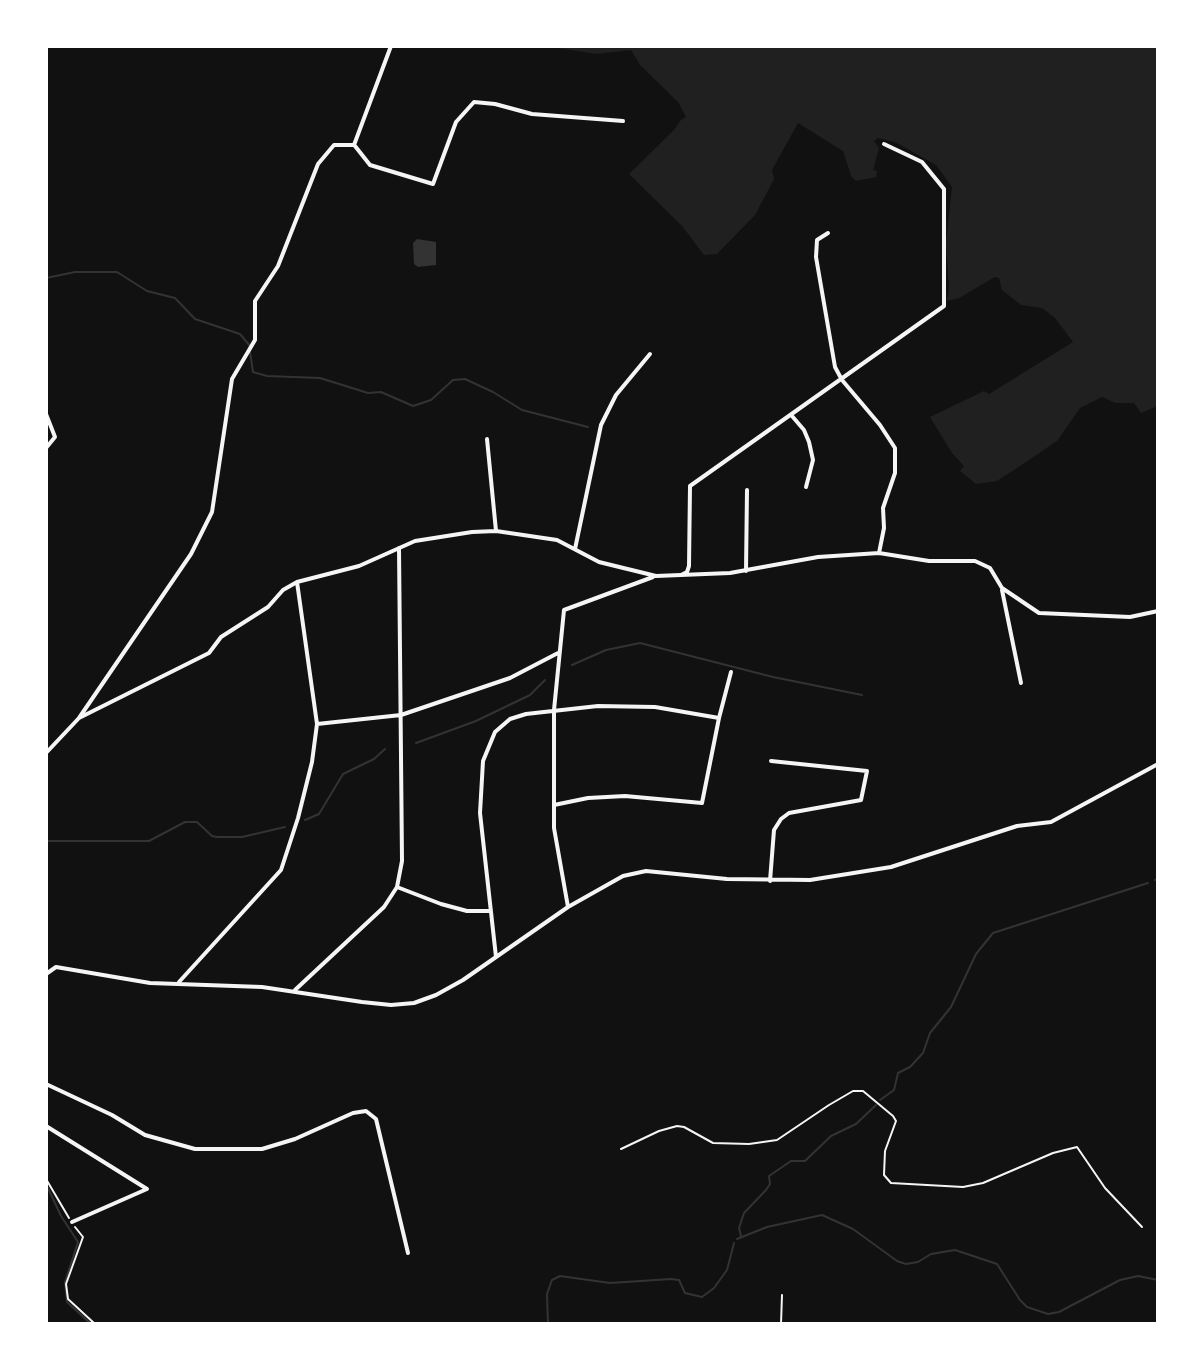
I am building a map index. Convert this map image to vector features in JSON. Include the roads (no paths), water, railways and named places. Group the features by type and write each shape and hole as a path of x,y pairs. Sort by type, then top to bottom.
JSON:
{"street":[{"path":"354,145 391,46"},
{"path":"354,145 370,165 433,184 456,122 474,102 532,114 623,121"},
{"path":"680,576 687,572 689,566 690,486 944,306 944,189 922,162 884,144"},
{"path":"46,753 79,718 191,554 212,512 232,379 255,340 255,301 278,266 318,164 334,145 354,145"},
{"path":"828,233 817,240 816,257 835,367 895,448 895,473 883,508 884,528 879,553"},
{"path":"575,549 601,425 616,395 650,354"},
{"path":"46,414 55,437 46,448"},
{"path":"792,416 804,430 813,460 806,487"},
{"path":"487,439 496,531"},
{"path":"746,571 747,490"},
{"path":"79,718 209,653 221,637 268,607 283,590 297,582 359,566 415,541 438,536 496,531 557,540 599,562 656,576 746,571 818,557 879,553 929,561 975,561 985,564 1002,588 1039,613 1130,617 1158,611"},
{"path":"295,990 384,907 397,887 402,861 399,548"},
{"path":"568,907 554,828 554,710 564,610 656,576"},
{"path":"179,982 281,870 309,776 317,724 297,582"},
{"path":"1002,588 1021,683"},
{"path":"317,724 401,715 510,678 559,653"},
{"path":"554,805 588,798 625,796 702,803 731,672"},
{"path":"496,957 480,813 483,761 495,732 510,719 526,714 598,706 655,707 719,718"},
{"path":"770,881 774,830 781,819 789,813 861,800 867,771 771,761"},
{"path":"46,964 150,983 262,987 362,1002 391,1005 414,1003 436,995 568,907 623,876 646,871 770,881 810,880 891,867 1017,826 1051,822 1158,764"},
{"path":"397,887 467,911 490,911"},
{"path":"46,974 56,967"},
{"path":"46,1084 112,1115 145,1135 195,1149 262,1149 295,1139 353,1113 366,1111 376,1119 408,1253"},
{"path":"46,1126 147,1189 72,1222"}],"waterway":[{"path":"46,278 75,272 117,272 147,291 175,298 195,319 240,334 250,346"},
{"path":"250,352 253,372 267,376 320,378 368,393 381,392 413,406 431,400 453,380 465,379 522,410 588,427"},
{"path":"572,665 606,650 640,643 773,677 862,695"},
{"path":"416,743 476,721 530,695 545,680"},
{"path":"305,820 319,814 343,774 374,759 385,749"},
{"path":"46,841 149,841 185,822 197,822 217,837 242,837 285,827"},
{"path":"880,1100 894,1090 898,1073 910,1067 923,1053 930,1033 951,1007 976,954 993,933 1148,883"},
{"path":"741,1236 739,1228 744,1213 766,1190 770,1184 769,1176 791,1161 805,1161 831,1136 856,1124 876,1105"},
{"path":"46,1184 78,1242 65,1282 67,1302 91,1324"},
{"path":"737,1239 767,1227 822,1215 853,1229 897,1261 906,1264 918,1262 931,1254 955,1250 997,1264 1027,1307 1048,1314 1059,1312 1120,1280 1138,1276 1158,1280"},
{"path":"548,1324 547,1294 552,1280 560,1276 610,1283 679,1280 685,1293 702,1297 714,1288 727,1270 734,1243"}]}
